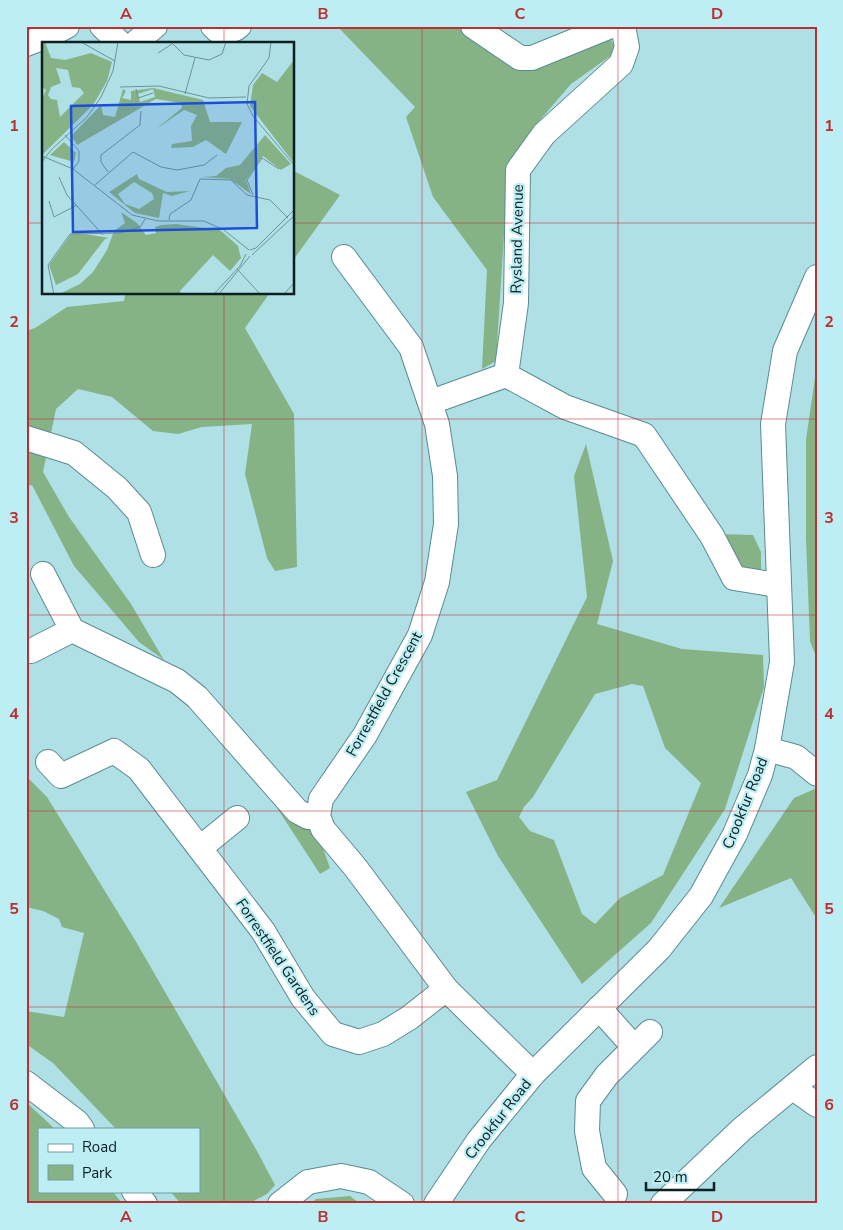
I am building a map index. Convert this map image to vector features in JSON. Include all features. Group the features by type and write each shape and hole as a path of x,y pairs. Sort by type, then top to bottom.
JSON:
{"street":[{"path":"26,44 67,26"},
{"path":"102,26 140,39"},
{"path":"213,26 217,30 235,29 239,26"},
{"path":"473,26 520,58 532,58 611,26"},
{"name":"Rysland Avenue","path":"506,374 516,302 518,170 544,134 621,64 627,47 623,26"},
{"name":"Forrestfield Crescent","path":"318,816 321,799 365,735 420,634 437,582 446,524 445,476 438,424 432,402 411,347 344,257"},
{"name":"Crookfur Road","path":"436,1204 479,1140 533,1074 659,948 701,896 735,834 760,775 767,749 782,662 777,585 773,424 785,352 817,277"},
{"path":"432,402 506,374 565,406 644,435 712,536 734,578 777,585"},
{"path":"26,438 74,453 117,488 140,512 153,555"},
{"path":"43,574 72,630 177,681 197,697 297,811 308,817 318,816 323,829 355,867 446,989 533,1074"},
{"path":"32,651 72,630"},
{"path":"767,749 796,757 817,774"},
{"name":"Forrestfield Gardens","path":"48,762 61,776 114,751 139,769 263,932 303,998 333,1034 359,1042 383,1034 409,1018 446,989"},
{"path":"200,848 237,818"},
{"path":"599,1008 642,1040 607,1075 588,1101 587,1131 594,1168 615,1194"},
{"path":"668,1202 742,1129 817,1067"},
{"path":"26,1083 77,1122 81,1128"},
{"path":"793,1088 817,1105"},
{"path":"280,1204 308,1182 340,1176 369,1182 402,1204"},
{"path":"135,1192 145,1204"}],"green space":[{"path":"337,26 459,26 497,55 610,37 616,52 571,84 528,134 508,172 496,361 482,369 487,270 433,197 406,117 415,107"},
{"path":"295,172 340,195 295,258"},
{"path":"125,295 268,295 245,328 294,414 297,567 275,571 267,558 245,474 252,424 202,427 178,434 153,431 112,397 78,389 56,409 43,472 69,517 131,604 164,660 139,642 74,566 32,485 26,486 26,331 35,328 67,307 124,301"},
{"path":"817,364 817,659 810,641 806,539 806,440"},
{"path":"586,444 613,561 597,624 682,649 763,655 764,687 725,809 651,923 582,984 498,856 466,792 497,780 587,597 574,476","holes":["632,684 643,686 665,748 701,783 663,875 620,898 595,924 582,914 554,840 530,831 519,817 595,694"]},
{"path":"719,534 753,535 761,552 761,573 738,569"},
{"path":"26,776 47,797 135,940 257,1151 275,1185 267,1194 248,1204 181,1204 171,1192 200,1192 200,1128 115,1128 53,1063 26,1044 26,1011 64,1017 84,933 62,927 59,919 43,911 26,907"},
{"path":"817,788 817,919 791,878 719,908 794,798"},
{"path":"266,791 315,826 330,868 320,874"},
{"path":"26,1102 54,1128 38,1128 38,1192 113,1192 123,1204 26,1204"},
{"path":"350,1196 360,1204 310,1204 316,1199"}]}
